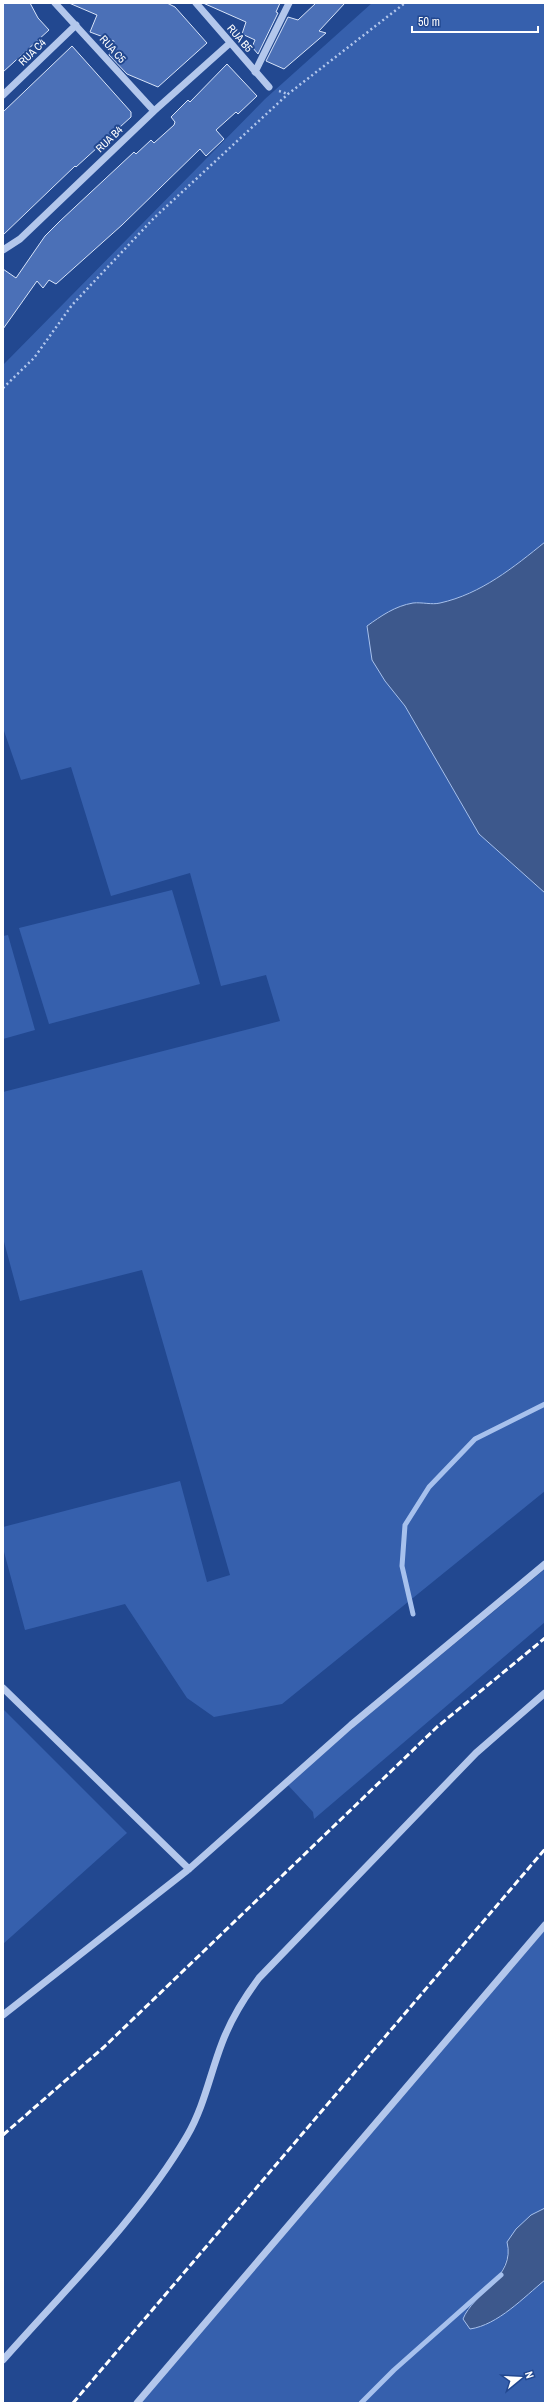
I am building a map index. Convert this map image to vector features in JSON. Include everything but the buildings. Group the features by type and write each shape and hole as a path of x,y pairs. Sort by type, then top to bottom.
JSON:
{"street":[{"name":"RUA C5","path":"55,3 154,111"},
{"name":"RUA B5","path":"196,3 269,87"},
{"path":"255,72 289,3"},
{"name":"RUA C4","path":"3,95 76,25"},
{"name":"RUA B4","path":"3,250 20,239 154,111 230,43"},
{"path":"3,2015 189,1869 351,1725 545,1564"},
{"path":"3,1688 189,1869"},
{"path":"3,2360 138,2206 182,2145 203,2102 227,2032 245,1998 259,1978 476,1754 545,1693"},
{"path":"137,2403 545,1925"}],"path":[{"path":"3,388 34,358 72,305 154,218 288,94 405,3"}],"shaded area":[{"path":"372,3 545,3 545,542 509,570 469,593 440,603 406,604 388,612 367,626 385,681 405,706 479,834 545,893 545,1491 282,1704 214,1717 187,1698 125,1604 25,1630 3,1548 3,1527 180,1481 207,1582 230,1575 142,1270 20,1301 3,1238 3,1092 280,1021 266,975 221,986 190,873 111,896 71,767 21,780 3,728 3,365 265,99"},
{"path":"545,542 545,893 479,834 405,706 385,681 372,660 367,626 388,612 406,604 440,603 469,593 509,570"},
{"path":"172,890 200,984 49,1024 19,928"},
{"path":"8,935 35,1030 3,1039 3,936"},
{"path":"545,1569 545,1622 314,1819 313,1812 286,1783"},
{"path":"3,1709 127,1833 3,1944"},
{"path":"545,1921 545,2208 531,2215 509,2250 500,2276 482,2297 466,2310 499,2316 545,2280 545,2403 137,2403"},
{"path":"545,2208 545,2280 510,2309 491,2322 470,2329 463,2319 475,2301 500,2275 508,2254 507,2242 516,2229 531,2215"}],"waterway":[{"path":"413,1614 402,1566 405,1525 429,1487 475,1439 545,1404"},
{"path":"361,2403 394,2370 501,2275"}],"railway":[{"path":"3,2135 104,2047 437,1727 545,1638"},
{"path":"73,2403 545,1849"}]}
